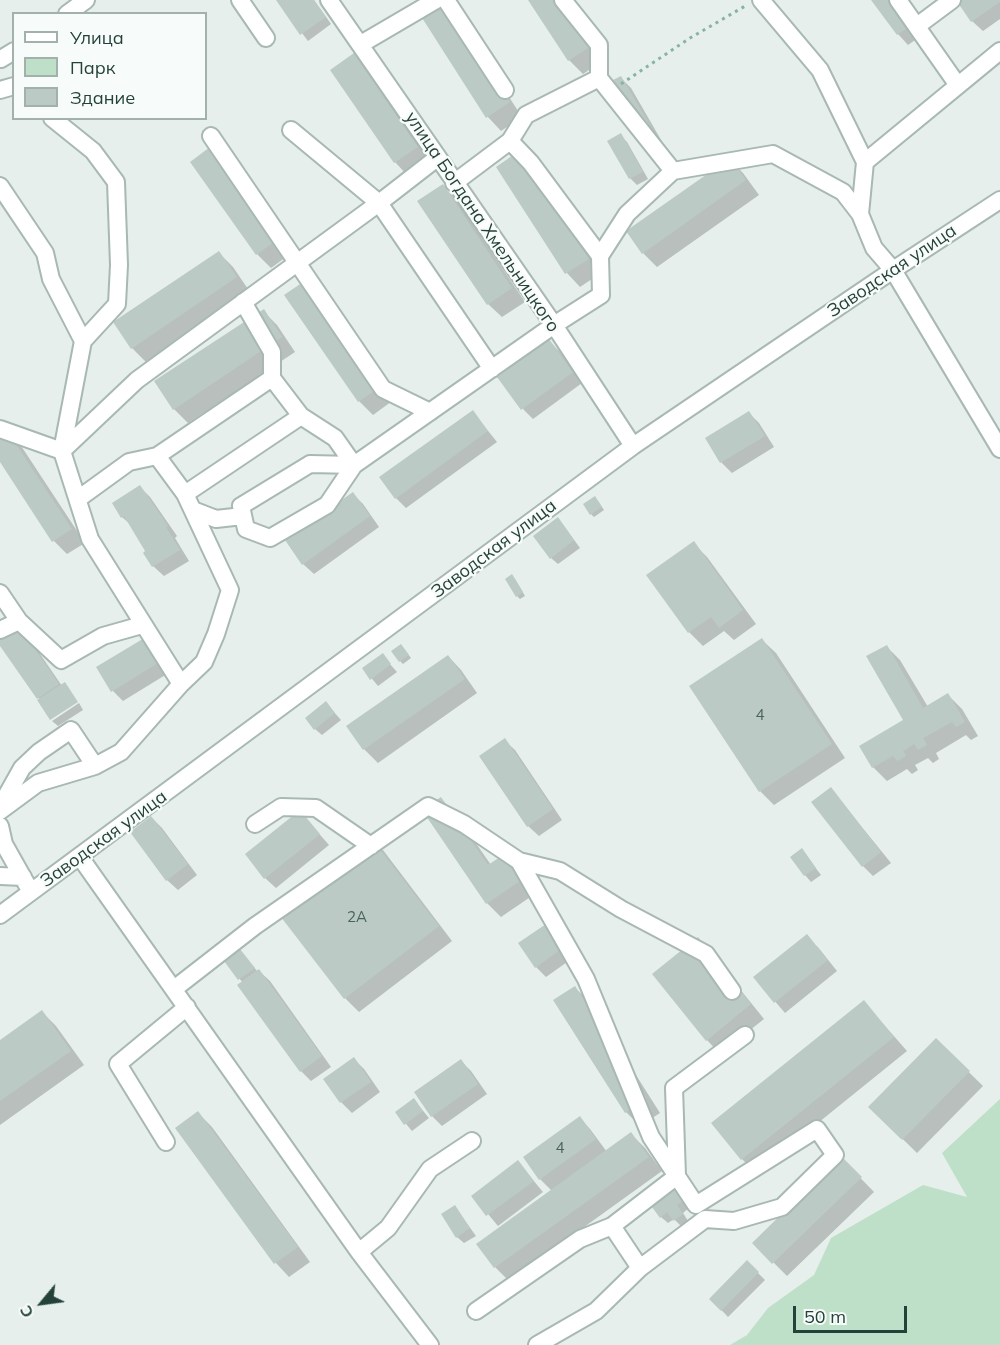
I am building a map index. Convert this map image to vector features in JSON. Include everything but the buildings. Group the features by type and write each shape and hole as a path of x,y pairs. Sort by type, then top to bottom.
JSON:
{"street":[{"path":"70,12 86,0"},
{"path":"240,0 266,38"},
{"name":"улица Богдана Хмельницкого","path":"329,0 554,326 633,446"},
{"path":"361,44 436,0"},
{"path":"446,0 505,90"},
{"path":"563,0 598,45 599,78 673,171"},
{"path":"898,0 957,84"},
{"path":"916,27 952,0"},
{"path":"755,2 820,70 865,162 860,214"},
{"path":"865,162 957,84 1000,51"},
{"path":"454,183 510,141 526,115 599,78"},
{"path":"54,120 93,151 116,182 119,265 117,304 83,341 62,451 90,538 142,625 181,684"},
{"path":"291,130 379,203 492,369"},
{"path":"211,136 383,389 430,412"},
{"path":"510,141 531,163 600,256"},
{"path":"354,465 310,464 241,507 246,529 270,538 327,505 354,465 601,295 600,256 627,214 673,171 773,154 843,192 860,214 874,248 893,270 1000,448"},
{"path":"62,451 137,380 437,158"},
{"path":"0,186 45,253 51,279 83,341"},
{"name":"Заводская улица","path":"0,915 27,885 80,857 633,446 1000,200"},
{"path":"243,302 272,352 272,378 301,416 335,438 354,465"},
{"path":"78,499 129,462 158,456 272,378"},
{"path":"186,494 301,416"},
{"path":"0,429 62,451"},
{"path":"0,810 38,783 95,766 121,752 181,684 204,662 230,590 186,494 158,456"},
{"path":"194,510 216,519 243,516"},
{"path":"0,593 19,621 61,660 103,636 142,625"},
{"path":"0,630 19,621"},
{"path":"0,810 22,768 39,752 71,730 95,766"},
{"path":"174,989 255,926 428,806 464,824 519,861 560,871 621,909 706,954 732,991"},
{"path":"255,824 281,807 316,808 371,846"},
{"path":"0,826 4,844 27,885"},
{"path":"80,857 359,1252 430,1345"},
{"path":"519,861 586,979 651,1137 701,1212 734,1221 782,1207 835,1155 817,1129 701,1212 596,1311 537,1345"},
{"path":"0,876 27,885"},
{"path":"166,1142 118,1064 187,1007"},
{"path":"677,1176 674,1088 745,1035"},
{"path":"359,1252 388,1228 430,1169 472,1141"},
{"path":"476,1311 580,1239 612,1226 677,1176"},
{"path":"612,1226 640,1268"}],"path":[{"path":"610,92 690,38 755,2"}],"green space":[{"path":"1000,1099 1000,1345 730,1345 747,1335 768,1308 814,1275 831,1238 923,1185 967,1197 942,1153"}]}
